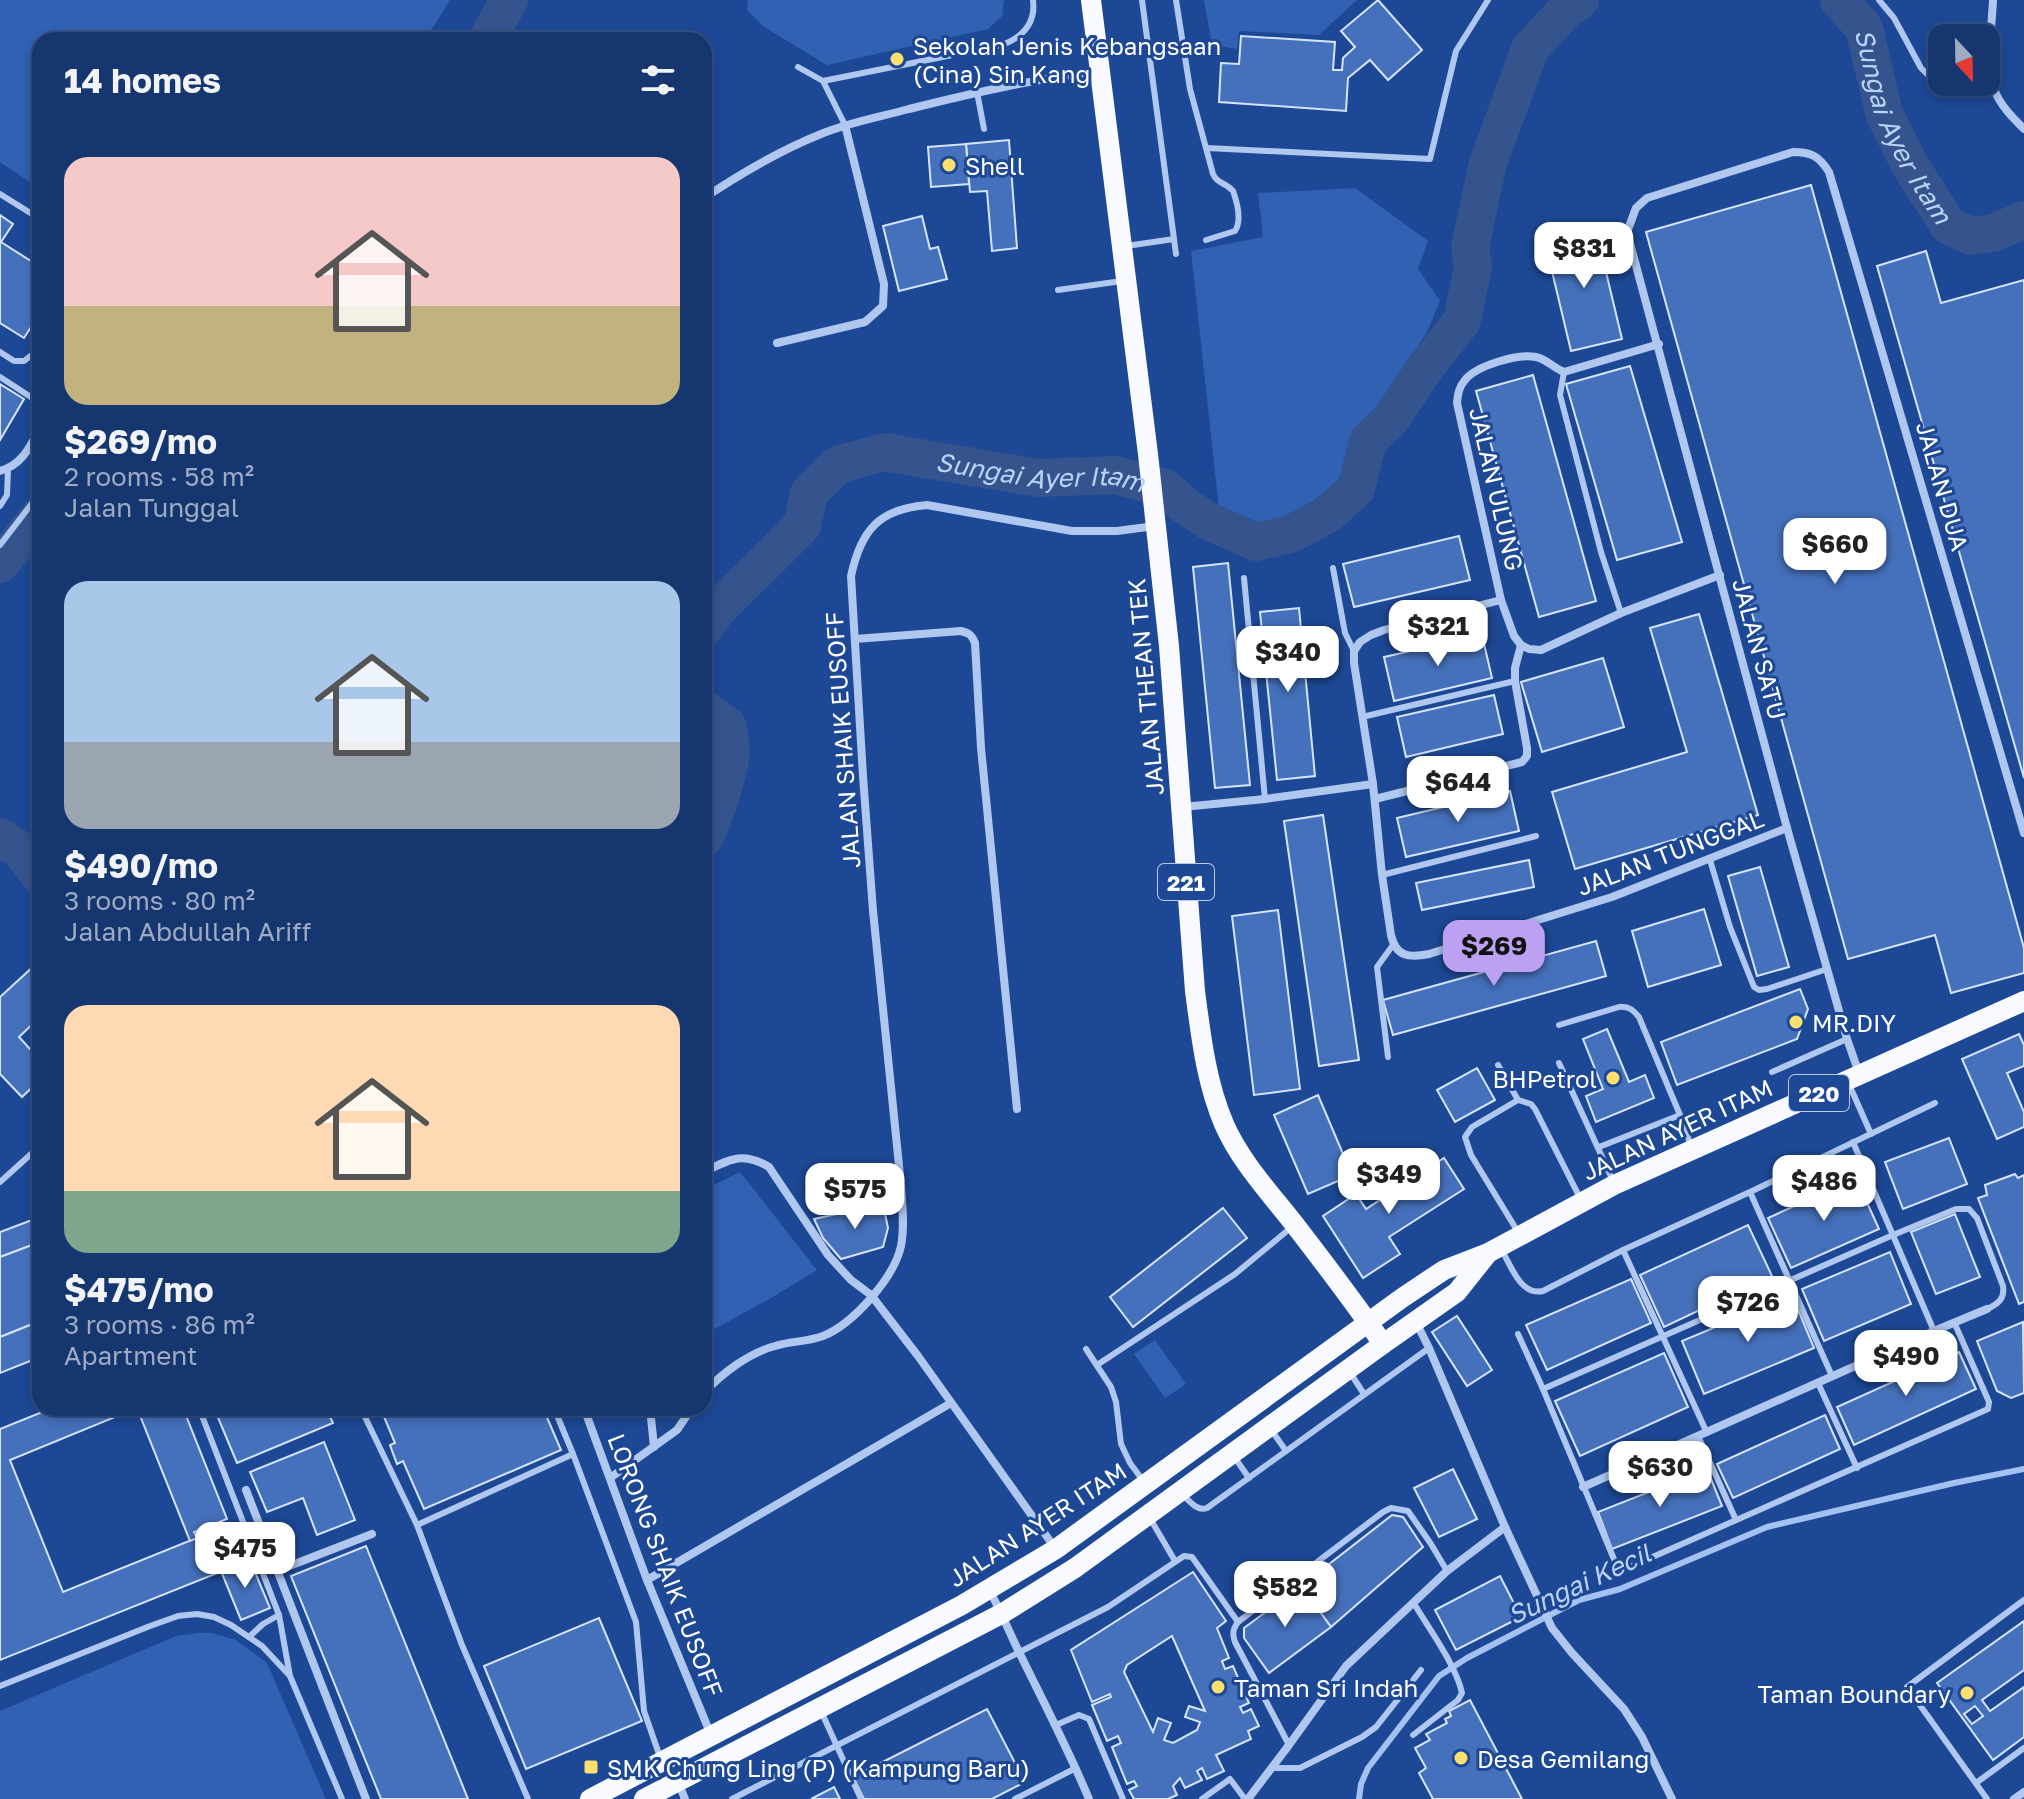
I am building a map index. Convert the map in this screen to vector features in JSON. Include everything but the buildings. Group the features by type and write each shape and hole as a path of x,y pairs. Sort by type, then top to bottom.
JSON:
{"main road":[{"name":"JALAN THEAN TEK","path":"1091,0 1156,519 1202,1044 1212,1090 1234,1143 1368,1322"},
{"name":"JALAN AYER ITAM","path":"590,1799 989,1590 1056,1549 1444,1270 1494,1250 1614,1185 2024,1001"},
{"name":"JALAN AYER ITAM","path":"644,1799 682,1791 819,1707 1003,1613 1075,1568 1457,1292 1494,1250"},
{"name":"221","path":"1368,1322 1383,1344"}],"street":[{"path":"1992,24 1993,0"},
{"path":"712,193 769,159 845,125 977,92 1101,71"},
{"path":"1998,96 2009,115 2024,129"},
{"path":"777,343 865,322 883,306 884,284 845,125"},
{"name":"JALAN DUA","path":"1627,232 1636,208 1647,198 1793,152 1816,155 1829,172 2024,833"},
{"name":"JALAN SATU","path":"1627,232 1847,1039 1854,1077"},
{"path":"1564,372 1659,344"},
{"name":"JALAN ULUNG","path":"1521,645 1514,636 1501,600 1457,403 1458,389 1467,376 1480,368 1515,357 1534,356 1564,372"},
{"path":"4,470 24,458 32,443"},
{"name":"JALAN SHAIK EUSOFF","path":"871,1295 884,1283 900,1248 903,1221 873,911 851,576 856,553 864,536 877,521 907,507 927,505 1072,531 1117,531 1156,519"},
{"path":"1375,799 1522,762 1527,756 1527,748 1515,681 1521,645 1541,650 1621,613 1720,575"},
{"path":"1393,945 1354,651 1360,642 1384,630 1501,600"},
{"path":"855,639 961,631 973,637 1017,1109"},
{"path":"1182,807 1373,784"},
{"name":"JALAN TUNGGAL","path":"1393,945 1408,956 1429,954 1612,897 1787,828"},
{"path":"712,1168 728,1159 744,1157 756,1159 769,1167 828,1255 851,1280 871,1295 1056,1549"},
{"path":"712,1386 757,1353 823,1336 860,1311 871,1295"},
{"path":"1583,1487 1987,1309"},
{"path":"1415,1321 1552,1628 1624,1709 1642,1737 1672,1799"},
{"path":"647,1580 951,1403"},
{"name":"LORONG SHAIK EUSOFF","path":"587,1416 647,1580 711,1736"},
{"path":"651,1416 654,1447"},
{"path":"610,1478 677,1430 687,1416"},
{"path":"246,1490 366,1799"},
{"path":"1246,1799 1346,1666 1447,1571 1505,1527"},
{"path":"279,1570 372,1534"},
{"path":"989,1590 1003,1613 1019,1654 1056,1725 1089,1799"},
{"path":"2014,1799 2024,1792"}],"lane":[{"path":"823,81 1015,40 1032,20 1033,0"},
{"path":"1142,0 1176,254"},
{"path":"1176,0 1190,89 1215,179 1233,191 1239,220 1235,231 1206,240"},
{"path":"1207,148 1430,159 1456,51 1488,0"},
{"path":"1879,0 1894,18 1921,68 1928,75"},
{"path":"798,67 823,81 845,125"},
{"path":"977,92 984,129"},
{"path":"0,194 32,214"},
{"path":"1121,246 1174,239"},
{"path":"1058,290 1125,280"},
{"path":"0,352 14,361 24,361 32,355"},
{"path":"1564,372 1560,395 1601,552 1621,613"},
{"path":"0,377 32,398"},
{"path":"0,506 7,495 4,470"},
{"path":"0,545 32,503"},
{"path":"1333,568 1345,633 1354,651"},
{"path":"1244,578 1265,799"},
{"path":"1362,717 1515,681"},
{"path":"1382,875 1536,836"},
{"path":"1710,860 1730,927 1754,987 1767,989 1827,969"},
{"path":"1388,1057 1377,971 1378,964 1393,945"},
{"path":"1559,1025 1619,1007 1627,1006 1633,1010 1639,1017 1692,1150"},
{"path":"1772,1072 1847,1039"},
{"path":"1559,1063 1614,1185"},
{"path":"1498,1065 1518,1100 1531,1104 1535,1109 1582,1202"},
{"path":"1854,1077 1871,1134"},
{"path":"1518,1100 1472,1127 1465,1137 1471,1155 1520,1236"},
{"path":"1494,1250 1525,1289 1536,1293 1935,1103"},
{"path":"1599,1147 1680,1115"},
{"path":"1853,1142 1934,1331"},
{"path":"0,1182 32,1153"},
{"path":"1750,1192 1832,1376"},
{"path":"1543,1389 1893,1235 1963,1208 1974,1213 1979,1223 2004,1292 1999,1303 1987,1309"},
{"path":"1097,1365 1235,1274 1295,1225"},
{"path":"1623,1250 1662,1336 1736,1520"},
{"path":"1518,1334 1616,1564 1623,1570 1988,1409 1989,1402 1954,1322"},
{"path":"1179,1492 1203,1510 1429,1348"},
{"path":"1086,1349 1111,1387 1121,1444 1146,1485"},
{"path":"1348,1370 1364,1394"},
{"path":"1818,1383 1857,1468"},
{"path":"202,1416 279,1615 290,1676 342,1799"},
{"path":"362,1416 366,1419 417,1525 462,1645 528,1799"},
{"path":"557,1416 636,1622 644,1711 662,1761"},
{"path":"1269,1427 1286,1451"},
{"path":"417,1525 573,1454"},
{"path":"1232,1454 1249,1478"},
{"path":"1289,1745 1232,1635 1238,1622 1391,1508 1408,1511 1447,1571"},
{"path":"1148,1515 1175,1561"},
{"path":"732,1799 1108,1607 1184,1556 1192,1557 1238,1622"},
{"path":"1987,1799 1907,1687 2024,1600"},
{"path":"1413,1602 1462,1688 1461,1697 1413,1735"},
{"path":"0,1686 178,1616 197,1614 214,1617 249,1637 262,1646 290,1676"},
{"path":"249,1637 279,1615"},
{"path":"1272,1768 1300,1768 1362,1737 1376,1727 1421,1670"},
{"path":"819,1707 861,1799"},
{"path":"1056,1725 1079,1715 1089,1719 1123,1799"},
{"path":"1976,1783 2024,1748"},
{"path":"1015,1799 1076,1768"},
{"path":"1202,1799 1230,1779 1246,1799"}],"shaded area":[{"path":"0,0 450,0 430,32 32,32 32,184 0,162"},
{"path":"748,0 1004,0 1002,16 988,29 827,65 764,27 747,10"},
{"path":"1204,0 1357,0 1319,35 1239,31 1237,49 1212,45"},
{"path":"1355,188 1428,241 1418,269 1440,301 1427,332 1387,395 1352,433 1343,477 1290,515 1256,526 1219,509 1191,251 1263,237 1258,193"},
{"path":"740,1172 817,1270 712,1331 712,1186"},
{"path":"1155,1340 1186,1384 1165,1398 1134,1354"},
{"path":"200,1633 236,1640 267,1663 326,1799 0,1799 0,1711 176,1636"}],"waterway":[{"path":"491,32 509,0"},
{"name":"Sungai Ayer Itam","path":"712,617 802,526 809,493 837,465 884,452 1039,478 1114,475 1165,488 1208,521 1256,542 1291,534 1328,514 1356,489 1368,441 1391,419 1462,321 1473,266 1470,247 1488,163 1530,49 1565,11 1580,0"},
{"name":"Sungai Ayer Itam","path":"1839,0 1864,28 1884,113 1911,167 1949,226 1971,236 1993,233 2024,220"},
{"path":"0,564 32,525"},
{"name":"Sungai Ayer Itam","path":"712,715 727,725 731,751 712,820"},
{"name":"Sungai Ayer Itam","path":"0,837 20,850 32,866"},
{"name":"Sungai Kecil","path":"1359,1799 1368,1768 1439,1676 1467,1658 1579,1600 1620,1589 1767,1527 2024,1469"}],"place":[{"name":"Sekolah Jenis Kebangsaan (Cina) Sin Kang","path":"897,59"},
{"name":"Shell","path":"949,165"},
{"name":"MR.DIY","path":"1796,1022"},
{"name":"BHPetrol","path":"1613,1078"},
{"name":"Taman Sri Indah","path":"1218,1687"},
{"name":"Taman Boundary","path":"1967,1693"},
{"name":"Desa Gemilang","path":"1461,1758"},
{"name":"SMK Chung Ling (P) (Kampung Baru)","path":"591,1767"}]}
